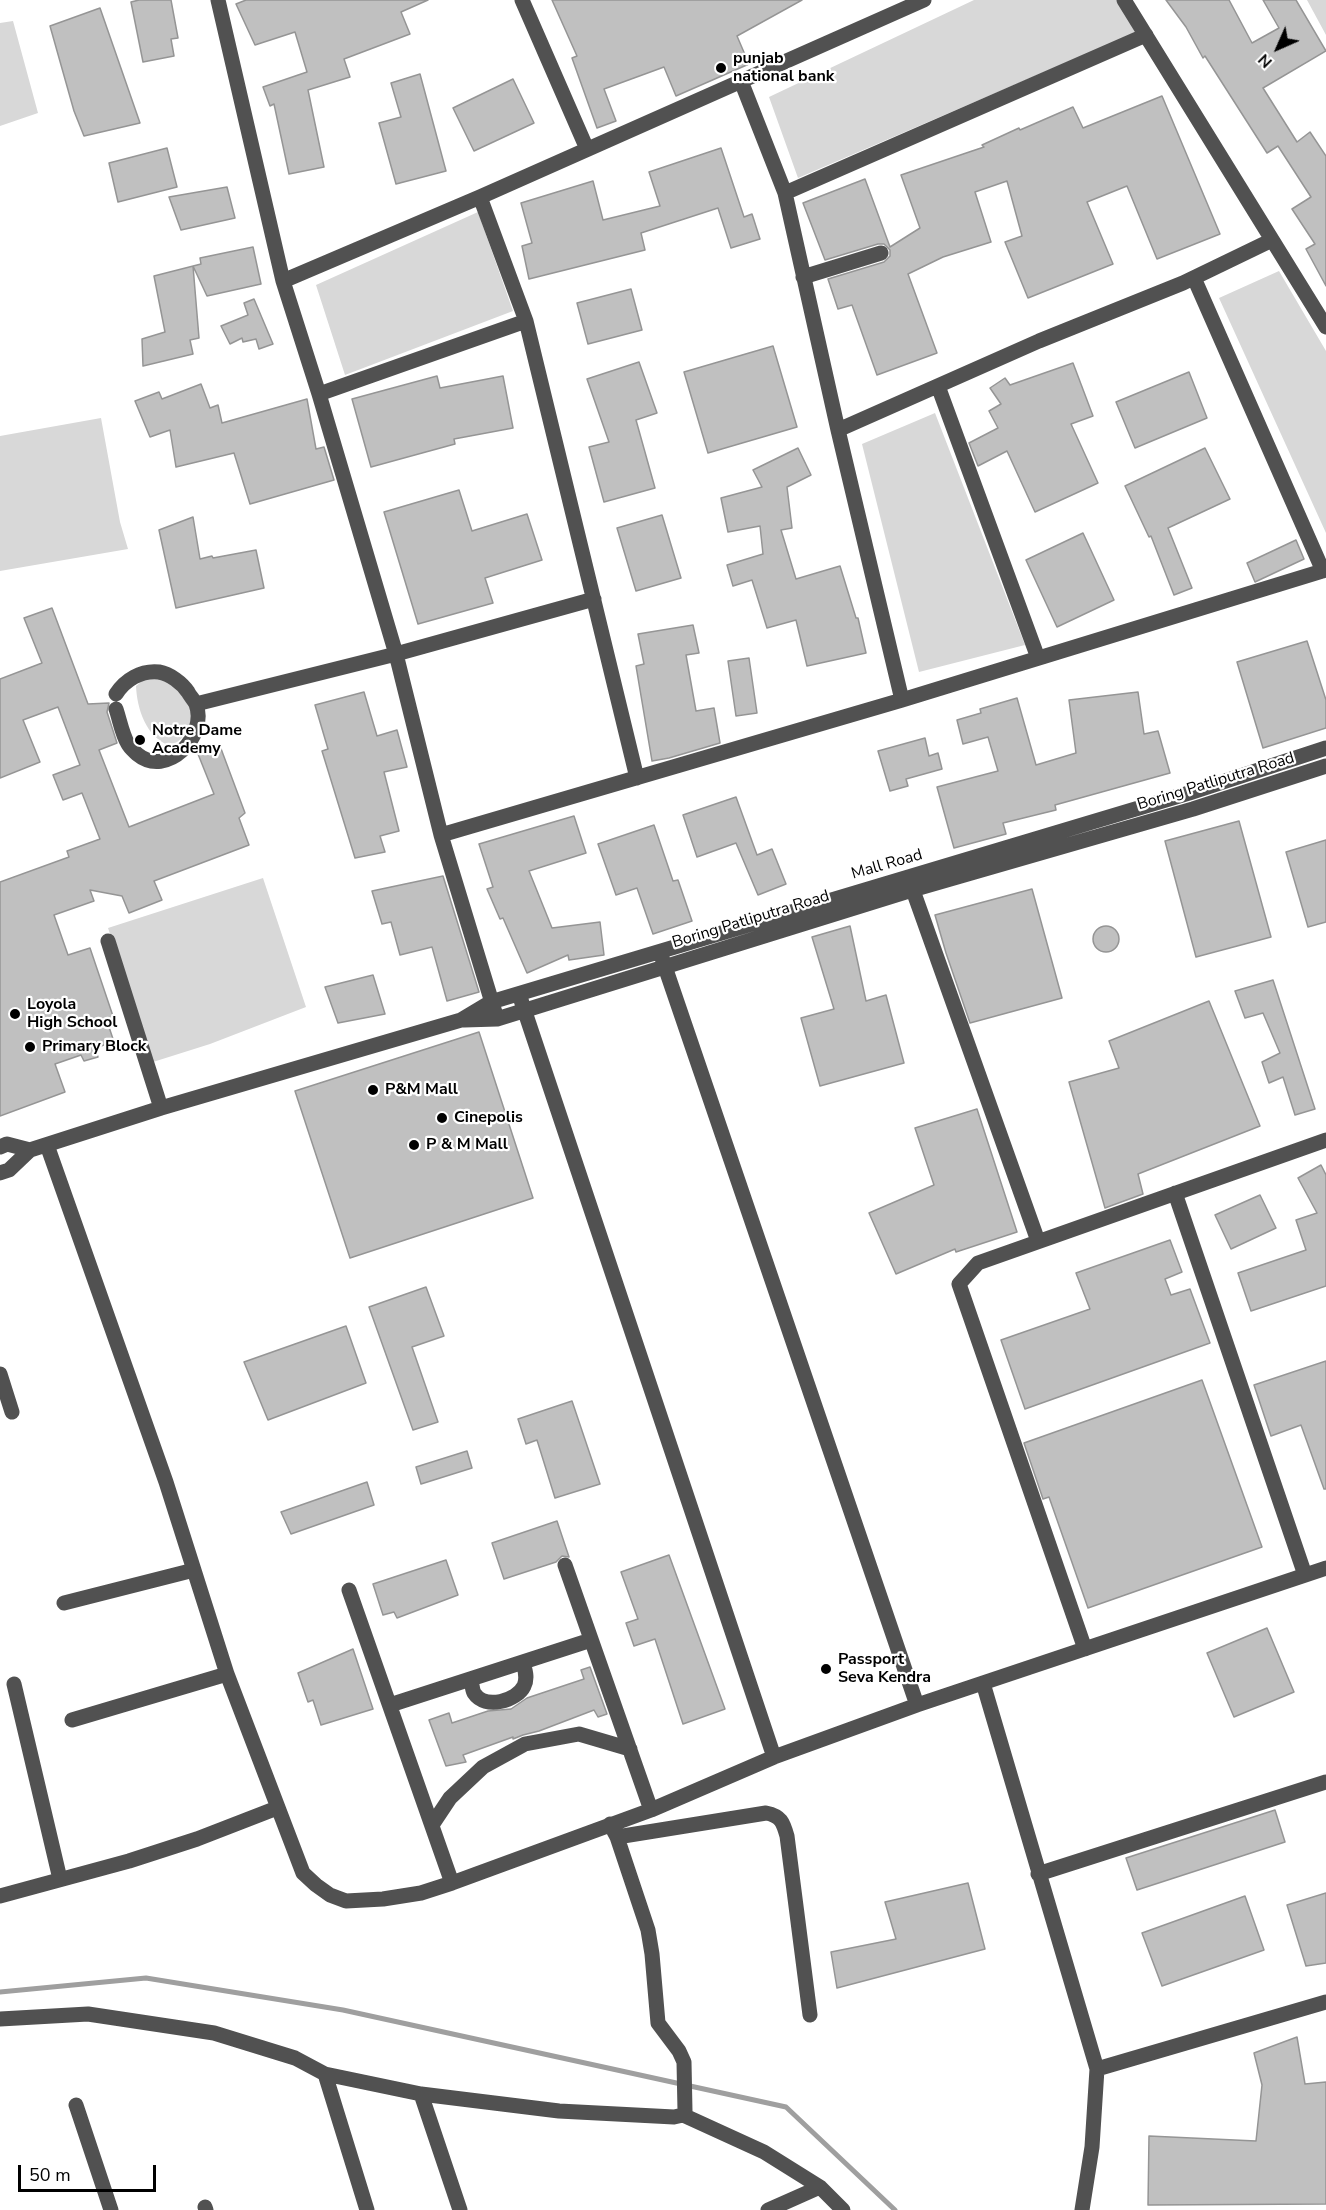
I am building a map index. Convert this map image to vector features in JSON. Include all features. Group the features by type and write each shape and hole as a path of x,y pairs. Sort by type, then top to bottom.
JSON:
{"street":[{"path":"218,0 283,281 396,654 441,836 496,1019"},
{"path":"522,0 587,149"},
{"path":"283,281 741,81 903,4 924,0"},
{"path":"1124,0 1326,327"},
{"path":"785,193 1146,34"},
{"path":"741,81 785,193 902,700"},
{"path":"480,196 526,321 637,778"},
{"path":"838,430 1039,341 1194,278 1272,240"},
{"path":"803,277 881,253"},
{"path":"441,836 902,700 1325,571 1194,278"},
{"path":"319,394 526,321"},
{"path":"938,386 1038,658"},
{"path":"196,704 396,654 594,599"},
{"path":"159,672 185,686 196,704 197,718 189,744 171,758 155,762 141,757 128,746 116,702 122,684 144,673 159,672"},
{"name":"Mall Road","path":"461,1020 491,1002 659,950 793,919 910,884 1057,832 1189,793 1326,748"},
{"name":"Boring Patliputra Road","path":"910,884 1061,848 1326,766"},
{"path":"1189,793 1193,809"},
{"path":"1057,832 1061,848"},
{"path":"910,884 1038,1241"},
{"name":"Boring Patliputra Road","path":"461,1020 496,1019 664,966 793,919"},
{"path":"108,941 161,1108"},
{"path":"659,950 917,1705"},
{"path":"519,994 774,1757"},
{"path":"0,1173 9,1170 30,1150 161,1108 461,1020"},
{"path":"1085,1649 959,1284 978,1263 1326,1140"},
{"path":"0,1147 7,1144 30,1150"},
{"path":"47,1145 166,1482 227,1674 277,1808 303,1873 330,1895 346,1901 382,1899 421,1893 614,1830 651,1810 774,1757 917,1705 1326,1568"},
{"path":"1175,1193 1305,1575"},
{"path":"0,1374 12,1412"},
{"path":"565,1565 651,1810"},
{"path":"64,1603 194,1570"},
{"path":"349,1590 453,1883"},
{"path":"390,1705 591,1640"},
{"path":"471,1679 474,1693 483,1701 492,1703 508,1699 524,1688 526,1680 523,1662"},
{"path":"72,1720 227,1674"},
{"path":"983,1683 1097,2069 1092,2147 1082,2210"},
{"path":"14,1684 60,1879"},
{"path":"432,1825 450,1798 483,1767 525,1744 579,1734 630,1749"},
{"path":"1038,1874 1326,1782"},
{"path":"0,1896 129,1861 197,1839 277,1808"},
{"path":"614,1830 766,1812 777,1815 783,1822 787,1836 810,2015"},
{"path":"0,2019 88,2014 214,2033 295,2058 325,2074 421,2094 559,2111 674,2117 683,2108 686,2071 679,2051 658,2024 648,1930 614,1830"},
{"path":"1097,2069 1326,2002"},
{"path":"325,2074 367,2210"},
{"path":"421,2094 460,2210"},
{"path":"76,2105 111,2210"},
{"path":"683,2108 764,2152 820,2187 843,2210"},
{"path":"768,2210 820,2187"}],"shaded area":[{"path":"974,0 1117,0 1137,32 798,178 769,97"},
{"path":"1307,0 1326,0 1326,35"},
{"path":"13,21 38,113 0,126 0,23"},
{"path":"478,212 513,311 345,375 316,285"},
{"path":"1279,271 1326,351 1326,533 1219,298"},
{"path":"935,413 1025,645 919,672 862,444"},
{"path":"101,418 120,522 128,549 0,571 0,436"},
{"path":"161,675 177,684 184,692 191,710 190,727 179,741 170,746 162,742 149,729 138,704 136,686 146,678"},
{"path":"263,878 306,1007 210,1044 153,1062 108,928"}],"building":[{"path":"171,0 178,38 171,39 174,56 143,62 131,2"},
{"path":"246,0 428,0 401,12 410,34 344,59 350,77 308,90 324,167 289,174 274,104 270,106 263,87 307,72 295,32 255,45 236,4"},
{"path":"552,0 802,0 737,36 749,64 676,96 664,67 604,89 616,121 597,128 572,58 577,56"},
{"path":"1166,0 1229,0 1252,43 1279,28 1263,0 1296,0 1326,51 1263,88 1297,142 1310,132 1326,156 1326,286 1306,249 1315,244 1292,209 1311,197 1278,146 1267,153 1205,56 1203,58 1186,27"},
{"path":"100,8 140,123 84,136 74,111 50,26"},
{"path":"420,74 446,171 396,184 379,123 401,117 391,83"},
{"path":"513,79 534,123 474,151 453,108"},
{"path":"1162,96 1220,234 1157,259 1127,186 1087,202 1113,264 1028,298 1005,242 1022,236 1007,181 975,192 991,242 943,257 908,274 937,353 877,375 852,305 838,309 828,279 884,262 890,256 890,250 884,244 878,244 825,260 803,203 865,179 890,247 920,228 901,175 984,147 982,145 1019,128 1020,130 1073,107 1083,128"},
{"path":"167,148 177,187 118,202 109,163"},
{"path":"721,148 744,217 752,214 760,239 731,248 718,208 641,233 645,250 529,279 522,246 532,243 521,203 593,181 603,220 660,206 649,172"},
{"path":"227,187 235,218 181,230 169,197"},
{"path":"253,247 261,284 207,296 193,266 201,264 200,258"},
{"path":"193,266 199,338 190,340 193,354 143,366 142,339 165,332 154,276"},
{"path":"631,289 642,330 588,344 577,303"},
{"path":"254,299 273,344 259,349 256,339 243,342 242,338 230,344 221,326 248,315 244,303"},
{"path":"773,346 797,427 708,453 684,372"},
{"path":"639,362 657,413 636,420 655,488 604,502 589,447 609,442 587,379"},
{"path":"1073,363 1093,416 1071,424 1098,483 1035,512 1007,451 978,466 969,443 998,428 989,411 1001,404 990,388 1005,378 1010,385"},
{"path":"1189,372 1207,418 1135,448 1116,402"},
{"path":"437,376 440,388 503,376 513,428 454,439 455,444 371,467 352,399"},
{"path":"201,384 210,408 218,405 222,423 307,399 316,449 324,447 334,480 250,504 234,453 176,467 170,430 150,437 135,401 159,392 162,399"},
{"path":"798,448 811,475 787,487 792,528 781,530 796,579 840,566 856,618 858,618 866,653 807,666 796,620 767,628 752,580 733,586 727,565 763,554 760,526 728,532 721,498 762,487 753,470"},
{"path":"1205,448 1230,499 1168,528 1192,588 1174,595 1151,536 1149,537 1125,486"},
{"path":"459,490 472,531 527,514 542,560 485,578 493,603 418,624 384,512"},
{"path":"662,515 681,578 636,591 617,528"},
{"path":"193,517 200,559 256,550 264,588 176,608 159,530"},
{"path":"1083,533 1114,600 1057,627 1026,560"},
{"path":"1296,540 1304,559 1255,582 1247,563"},
{"path":"52,608 88,704 109,703 107,712 117,743 99,750 129,827 214,794 198,754 220,746 245,813 239,818 249,845 154,881 162,900 129,913 122,896 90,890 94,901 54,915 68,955 90,948 116,1025 109,1027 113,1039 95,1048 98,1057 84,1061 81,1055 55,1064 65,1092 0,1116 0,882 69,857 67,851 100,839 82,793 63,800 53,775 80,765 58,707 23,720 40,762 0,778 0,679 42,663 24,618"},
{"path":"693,625 699,653 686,655 696,711 714,708 720,743 652,761 636,666 644,664 638,634"},
{"path":"1307,641 1326,700 1326,728 1263,748 1237,662"},
{"path":"749,658 757,713 736,716 728,661"},
{"path":"364,692 377,736 397,730 407,767 384,772 399,831 380,836 385,852 355,858 322,751 328,749 315,705"},
{"path":"1138,692 1144,734 1158,731 1170,773 1055,805 1056,810 1003,823 1006,834 954,848 937,787 998,771 988,737 963,744 957,720 981,713 980,709 1017,698 1036,765 1076,753 1069,700"},
{"path":"925,738 929,756 938,753 942,769 906,779 908,786 890,791 878,751"},
{"path":"736,797 757,855 772,849 786,884 758,895 736,843 697,857 683,815"},
{"path":"574,816 586,853 529,871 552,928 600,922 604,955 569,960 568,955 527,973 503,918 500,919 487,889 493,887 479,844"},
{"path":"1239,821 1271,937 1196,957 1165,841"},
{"path":"654,825 673,881 678,880 692,921 653,934 637,888 616,895 598,844"},
{"path":"1326,840 1326,922 1308,927 1286,852"},
{"path":"443,876 479,992 447,1001 432,947 400,955 391,922 382,924 372,891"},
{"path":"1032,889 1062,998 970,1023 935,915"},
{"path":"850,926 866,1001 886,995 904,1063 820,1086 801,1018 834,1009 812,937"},
{"path":"1106,926 1115,930 1119,939 1115,948 1106,952 1097,948 1093,939 1097,930"},
{"path":"373,975 385,1014 338,1023 325,987"},
{"path":"1273,980 1315,1109 1295,1115 1283,1077 1269,1083 1262,1062 1280,1053 1263,1013 1245,1018 1235,991"},
{"path":"1209,1001 1260,1126 1138,1174 1143,1194 1105,1208 1069,1082 1119,1068 1109,1041"},
{"name":"P & M Mall","path":"479,1032 533,1198 350,1258 295,1091"},
{"path":"977,1109 1017,1232 956,1252 955,1249 896,1274 869,1213 934,1185 915,1128"},
{"path":"1321,1165 1326,1175 1326,1286 1251,1311 1238,1273 1306,1250 1296,1220 1317,1213 1298,1178"},
{"path":"1260,1195 1276,1228 1231,1249 1215,1215"},
{"path":"1170,1240 1182,1272 1165,1279 1171,1295 1190,1289 1210,1343 1025,1409 1001,1340 1090,1309 1076,1273"},
{"path":"426,1287 444,1336 412,1347 438,1422 413,1430 369,1307"},
{"path":"346,1326 366,1383 268,1420 244,1362"},
{"path":"1326,1361 1326,1489 1324,1489 1301,1425 1271,1436 1254,1385"},
{"path":"1202,1380 1262,1547 1088,1608 1049,1497 1043,1499 1024,1443"},
{"path":"572,1401 600,1484 555,1498 537,1440 526,1444 518,1419"},
{"path":"467,1451 472,1468 421,1484 416,1467"},
{"path":"367,1482 374,1505 291,1534 281,1512"},
{"path":"557,1521 569,1557 562,1556 556,1562 504,1579 492,1543"},
{"path":"669,1555 725,1709 683,1724 655,1639 634,1646 626,1623 638,1619 621,1572"},
{"path":"446,1560 458,1595 397,1618 394,1612 383,1615 373,1584"},
{"path":"1267,1628 1294,1692 1234,1717 1207,1653"},
{"path":"353,1649 373,1709 321,1725 313,1700 308,1702 298,1673"},
{"path":"590,1667 607,1714 598,1717 594,1710 539,1731 513,1739 513,1737 463,1755 466,1762 446,1766 429,1720 449,1713 452,1723 488,1711 511,1709 527,1698 584,1679 581,1670"},
{"path":"1275,1810 1285,1842 1137,1890 1126,1858"},
{"path":"968,1883 985,1949 837,1988 831,1952 896,1939 885,1902"},
{"path":"1326,1893 1326,1963 1306,1966 1287,1905"},
{"path":"1245,1896 1264,1950 1162,1986 1142,1933"},
{"path":"1297,2037 1305,2084 1326,2082 1326,2204 1148,2205 1149,2136 1256,2141 1262,2085 1254,2053"}],"waterway":[{"path":"0,1992 146,1978 343,2010 786,2107 895,2210"}],"place":[{"name":"punjab national bank","path":"721,68"},
{"name":"Notre Dame Academy","path":"140,740"},
{"name":"Loyola High School","path":"15,1014"},
{"name":"Primary Block","path":"30,1047"},
{"name":"P&M Mall","path":"373,1090"},
{"name":"Cinepolis","path":"442,1118"},
{"name":"P & M Mall","path":"414,1145"},
{"name":"Passport Seva Kendra","path":"826,1669"}]}
